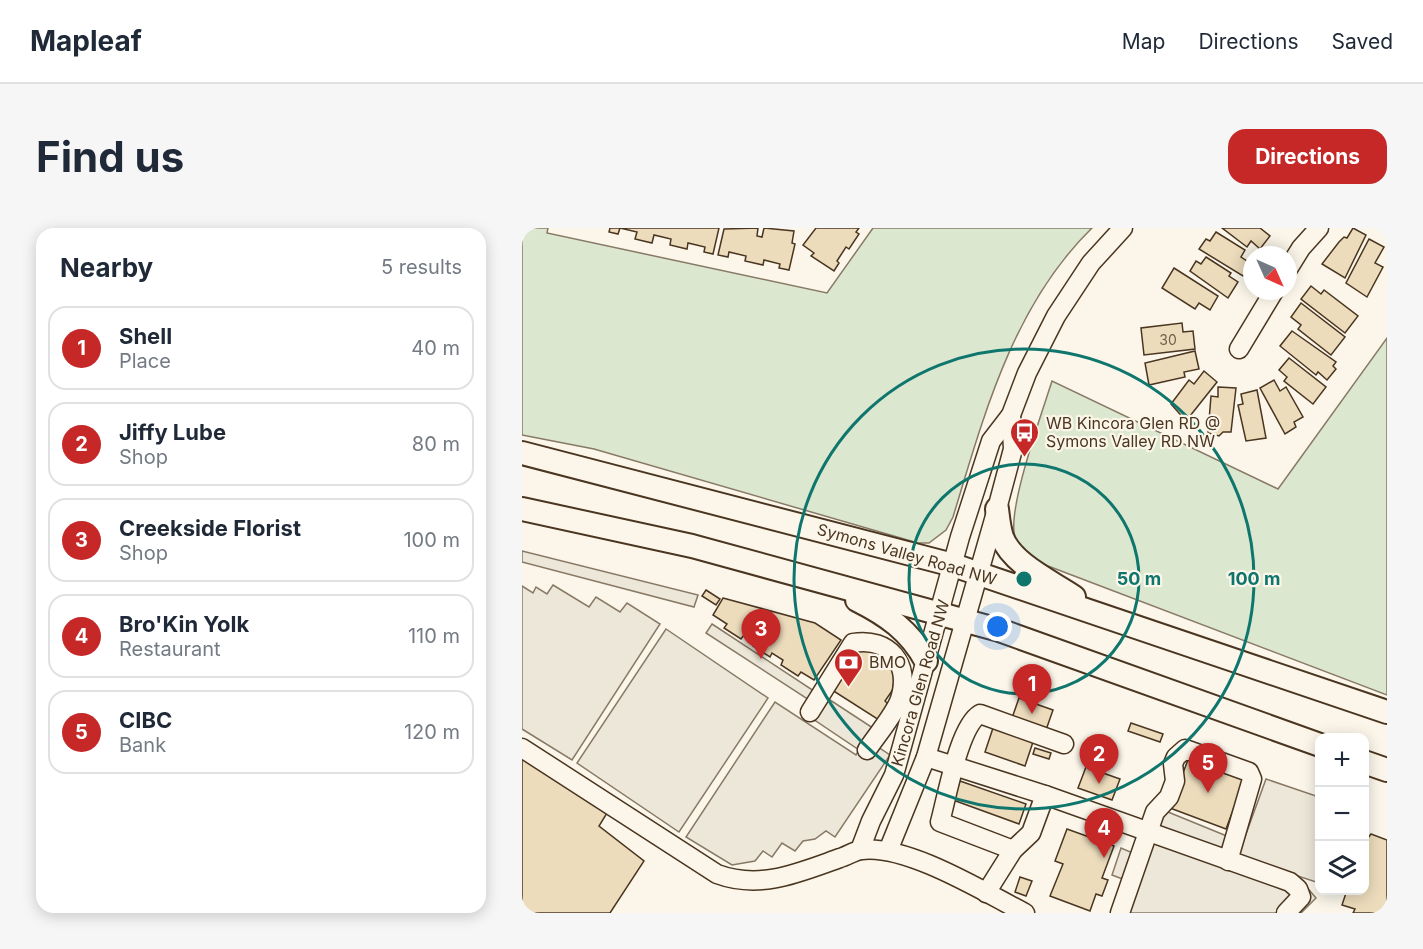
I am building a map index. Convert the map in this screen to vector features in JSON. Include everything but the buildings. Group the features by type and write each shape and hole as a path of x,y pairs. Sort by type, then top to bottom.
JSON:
{"main road":[{"name":"Symons Valley Road NW","path":"522,453 953,565 1387,712"},
{"path":"522,508 692,546 810,576 999,630 1315,743"},
{"path":"997,508 1002,537 1022,561 1095,612"},
{"path":"810,576 881,612 907,632 926,661"},
{"path":"1369,763 1387,770"}],"street":[{"name":"Kincora Glen Road NW","path":"860,850 871,821 894,775 953,565 991,441 1011,415 1027,373 1056,316 1091,263 1123,228"},
{"path":"1297,254 1319,228"},
{"path":"1239,349 1269,300"},
{"name":"Kincora Glen Road NW","path":"888,851 926,757 997,508 1013,450 1011,415"},
{"path":"810,712 852,643 866,641 889,649 902,667 900,700 867,750"},
{"path":"1013,850 940,822 955,765 972,718 980,714 1064,744"},
{"path":"522,748 717,874 737,881 760,882 780,877 860,850 888,851 914,858 1025,913"},
{"path":"1120,913 1150,834 1155,812 1169,797 1175,781 1173,764 1176,757 1185,749 1249,772 1252,779 1228,861"},
{"path":"926,757 1045,795 1290,882 1299,889 1301,897 1286,913"},
{"path":"986,893 1013,850 1031,833 1045,795"}],"green space":[{"path":"522,228 548,228 547,233 827,293 873,228 1092,228 1065,258 1041,291 1021,326 990,401 953,517 946,530 929,543 918,543 594,449 522,435"},
{"path":"1387,338 1387,695 1048,566 1034,558 1016,539 1015,509 1020,487 1052,381 1278,489"}],"shaded area":[{"path":"522,551 698,595 694,607 522,562"},
{"path":"553,585 589,607 596,597 620,612 627,603 660,624 572,760 522,729 522,586 533,593 536,587 547,594"},
{"path":"712,624 814,691 809,700 706,633"},
{"path":"666,629 768,698 679,832 577,763"},
{"path":"827,698 876,730 869,741 890,755 835,837 826,831 815,839 803,841 795,851 782,843 772,857 763,851 755,861 732,865 686,837 775,702 856,755 859,750 813,719"},
{"path":"1266,779 1315,796 1315,882 1238,856"},
{"path":"1168,812 1239,841 1233,859 1304,884 1316,898 1301,913 1121,913 1133,883 1112,875 1121,848 1142,857 1154,826"}],"place":[{"name":"WB Kincora Glen RD @ Symons Valley RD NW","path":"1025,458"},
{"name":"Creekside Florist","path":"761,659"},
{"name":"BMO","path":"848,688"},
{"name":"Shell","path":"1032,714"},
{"name":"Jiffy Lube","path":"1099,784"},
{"name":"CIBC","path":"1208,793"},
{"name":"Bro'Kin Yolk","path":"1104,858"}]}
